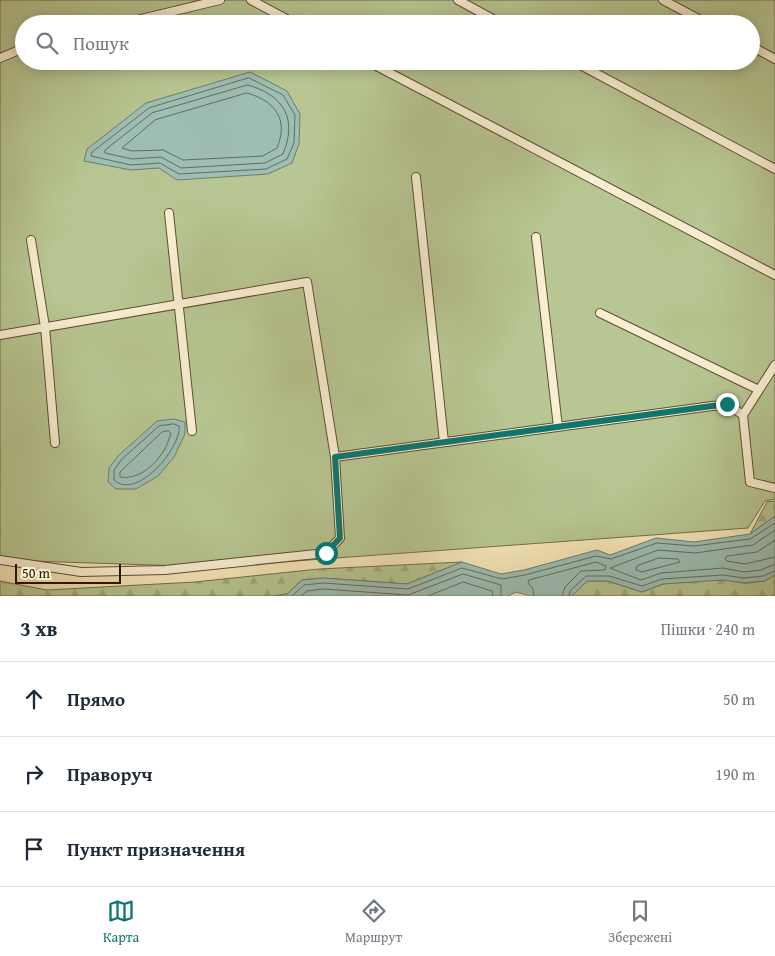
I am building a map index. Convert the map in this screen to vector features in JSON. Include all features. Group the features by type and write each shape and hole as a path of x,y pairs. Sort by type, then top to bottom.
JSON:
{"lane":[{"path":"158,15 220,0"},
{"path":"251,0 279,15"},
{"path":"458,0 486,15"},
{"path":"662,0 691,15"},
{"path":"760,51 775,59"},
{"path":"0,58 15,52"},
{"path":"384,70 775,275"},
{"path":"590,70 775,169"},
{"path":"416,177 444,442"},
{"path":"169,213 192,431"},
{"path":"536,237 558,427"},
{"path":"31,240 45,327 55,443"},
{"path":"0,335 307,282 335,457 340,538 326,553 165,570 81,572 0,560"},
{"path":"600,313 759,390"},
{"path":"775,365 743,415 750,482 775,488"},
{"path":"335,457 727,404 743,415"}],"green space":[{"path":"0,0 775,0 775,499 765,501 748,528 213,567 0,560"},
{"path":"775,501 775,516 750,534 767,502"},
{"path":"462,562 407,584 323,578 302,580 287,594 273,596 0,596 0,581 47,590 195,582 319,569"},
{"path":"775,575 775,595 771,596 572,596 587,581 608,581 642,592 663,584 723,579 744,583 765,581"}],"water":[{"path":"250,72 287,91 300,114 299,144 292,163 268,174 177,180 159,168 131,170 84,161 87,149 146,103"},
{"path":"174,419 185,422 185,434 174,457 158,476 136,489 116,489 108,482 109,468 118,456 157,421"},
{"path":"775,516 775,575 765,581 744,583 723,580 663,584 642,592 608,581 587,581 572,596 530,596 516,592 508,596 273,596 287,594 302,580 323,578 407,584 462,562 501,574 524,570 597,550 610,555 656,538 694,542 750,534"}],"route":[{"path":"326,553 340,538 335,457 727,404"}]}
